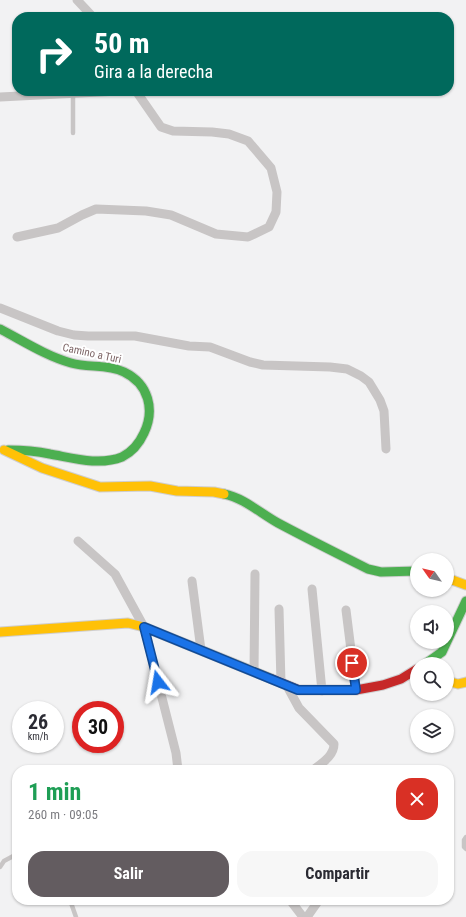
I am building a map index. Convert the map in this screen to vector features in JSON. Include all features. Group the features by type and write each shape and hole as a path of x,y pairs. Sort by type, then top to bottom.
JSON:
{"street":[{"path":"77,0 88,12"},
{"path":"0,97 24,96"},
{"path":"17,237 58,228 96,209 146,211 171,215 216,234 248,237 269,227 276,212 277,192 271,168 248,141 229,134 212,132 173,132 161,127 139,96"},
{"path":"0,308 58,331 74,335 135,336 189,346 210,347 250,362 263,365 347,369 369,382 380,400 384,411 386,449"},
{"name":"Camino a Turi","path":"0,328 54,357 69,363 114,368 126,373 137,380 146,390 150,414 146,429 140,442 131,452 120,458 105,461 90,461 21,449 2,450"},
{"path":"2,450 42,468 100,487 150,486 177,491 214,492 230,495 252,506 276,522 368,568 381,572 410,572"},
{"path":"78,540 115,574 144,627 176,753 177,765"},
{"path":"254,672 255,574"},
{"path":"192,580 201,650"},
{"path":"454,581 466,585"},
{"path":"312,589 322,691"},
{"path":"442,657 442,652 466,601"},
{"path":"279,609 284,685 298,708 334,744 332,754 319,765"},
{"path":"346,610 356,690"},
{"path":"0,632 128,623 144,627 298,690 356,690 383,685 401,679 410,674"},
{"path":"435,657 442,652"},
{"path":"454,683 458,684 466,682"},
{"path":"294,905 303,917"},
{"path":"307,917 315,905"}],"lane":[{"path":"73,96 73,133"},
{"path":"466,837 464,840 464,847 466,849"},
{"path":"0,867 4,861 12,857"},
{"path":"72,905 76,917"}],"traffic: fast":[{"path":"0,329 35,348 62,360 71,363 111,368 124,372 139,383 148,398 149,407 147,424 142,437 126,455 113,460 95,461 34,451 8,450"},
{"path":"224,494 245,502 278,523 368,569 381,572 410,571"},
{"path":"435,657 442,652 466,601"}],"traffic: slow":[{"path":"4,450 42,468 100,487 150,486 177,491 214,492 224,494"},
{"path":"454,581 466,585"},
{"path":"0,632 128,623 144,627 272,679"},
{"path":"454,683 458,684 466,682"}],"traffic: jam":[{"path":"272,679 299,690 356,690 383,685 401,679 410,673"}],"route":[{"path":"158,682 144,627 298,690 356,690 352,663"}]}
